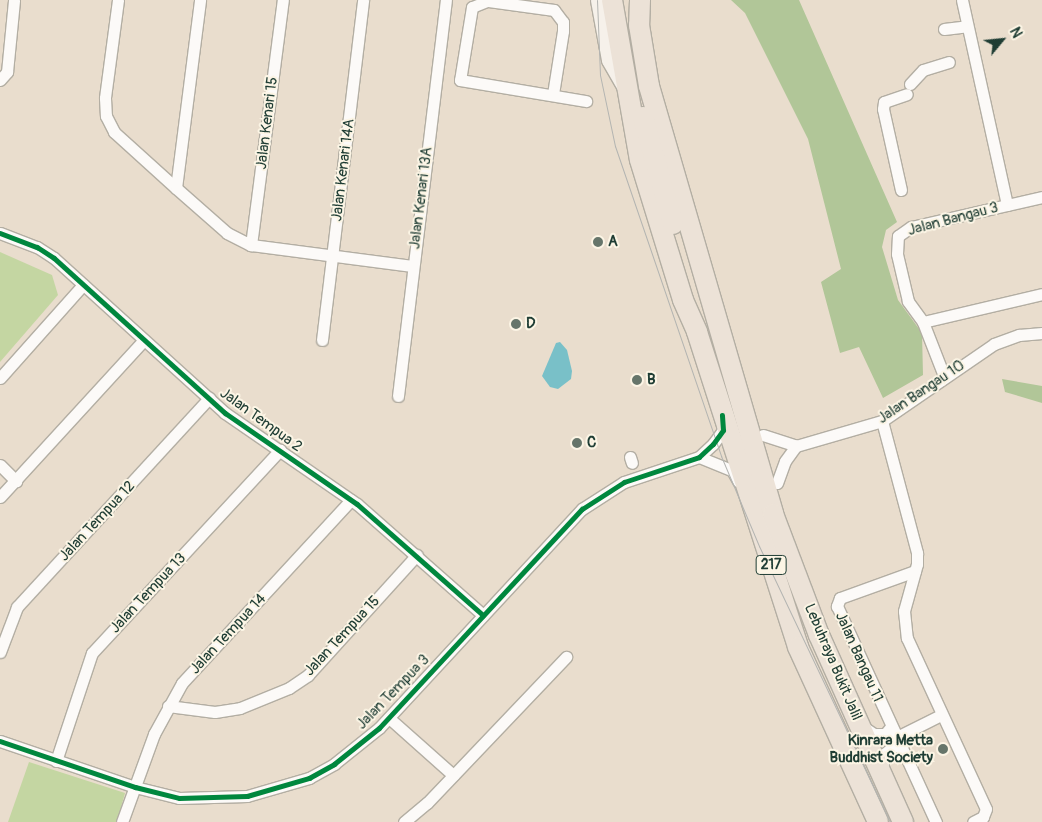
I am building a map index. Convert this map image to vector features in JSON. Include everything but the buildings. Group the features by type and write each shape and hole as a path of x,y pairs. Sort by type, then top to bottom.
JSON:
{"highway":[{"path":"612,0 624,87 640,160 683,300 697,332"},
{"path":"624,0 624,34 636,92 694,298 697,332"},
{"path":"640,0 639,25 650,86 773,514 791,554"},
{"path":"651,0 656,61 763,435 776,483 791,554"},
{"name":"Lebuhraya Bukit Jalil","path":"697,332 722,415 798,647 878,822"},
{"name":"Lebuhraya Bukit Jalil","path":"791,554 819,635 904,822"}],"street":[{"path":"0,80 6,72 14,0"},
{"path":"118,0 104,98 106,116 114,132 176,188 227,233 251,245 413,266"},
{"path":"176,188 200,0"},
{"name":"Jalan Kenari 15","path":"251,245 283,0"},
{"name":"Jalan Kenari 14A","path":"322,340 364,0"},
{"name":"Jalan Kenari 13A","path":"398,396 446,0"},
{"path":"598,0 609,60 624,87"},
{"path":"962,0 1007,205"},
{"path":"553,94 563,31 559,15 544,7 518,2 487,1 472,7 469,14 460,80 586,101"},
{"path":"944,29 967,26"},
{"path":"901,190 883,109 884,102 908,89 923,70 949,62"},
{"name":"Jalan Bangau 3","path":"923,322 908,300 897,254 898,236 911,227 1042,197"},
{"name":"Jalan Tempua 2","path":"0,233 45,252 209,398 352,500 417,555 482,615"},
{"path":"0,378 82,285"},
{"path":"944,376 923,322 1042,294"},
{"name":"Jalan Bangau 10","path":"796,446 882,422 944,376 1005,338 1042,333"},
{"path":"0,497 144,340"},
{"name":"Jalan Tempua 12","path":"0,652 17,608 209,398"},
{"name":"Jalan Tempua 3","path":"0,741 159,795 201,800 262,794 309,778 334,764 389,718 482,615 582,509 624,482 699,457 714,444 723,430 722,415"},
{"path":"882,422 917,553 915,571 904,611 907,638 986,809 983,817 973,822"},
{"path":"763,435 796,446 785,461 776,483"},
{"name":"Jalan Tempua 13","path":"56,760 92,653 280,450"},
{"path":"699,457 732,470 753,510"},
{"path":"0,465 16,481"},
{"name":"Jalan Tempua 14","path":"122,822 168,706 188,677 352,500"},
{"name":"Jalan Tempua 15","path":"168,706 214,712 240,708 289,688 308,675 417,555"},
{"name":"Jalan Bangau 11","path":"915,571 838,600 837,606 895,737 936,822"},
{"path":"404,822 453,775 566,657"},
{"path":"859,724 874,734 885,734 895,737 941,715"},
{"path":"389,718 453,775"},
{"path":"882,775 884,754 894,746 895,737"}],"green space":[{"path":"731,0 799,0 897,222 886,230 882,247 898,300 922,333 923,375 883,398 859,347 840,353 821,282 841,269 808,139 745,13"},
{"path":"0,252 52,275 58,295 0,362"},
{"path":"1002,379 1042,386 1042,403 1005,392"},
{"path":"29,762 125,793 117,822 8,822"}],"water":[{"path":"560,342 567,350 572,371 571,379 558,389 550,387 542,376 556,343"}],"tram line":[{"path":"597,0 600,75 615,146 721,456 759,546 890,822"}],"cycle path":[{"path":"0,233 37,247 54,258 225,413 357,504 483,615"},
{"path":"0,741 135,787 179,798 247,796 309,778 334,764 379,728 582,509 624,482 699,457 713,444 723,430 722,415"}],"place":[{"name":"A","path":"598,242"},
{"name":"D","path":"516,324"},
{"name":"B","path":"637,380"},
{"name":"C","path":"577,443"},
{"name":"Kinrara Metta Buddhist Society","path":"943,749"}]}
